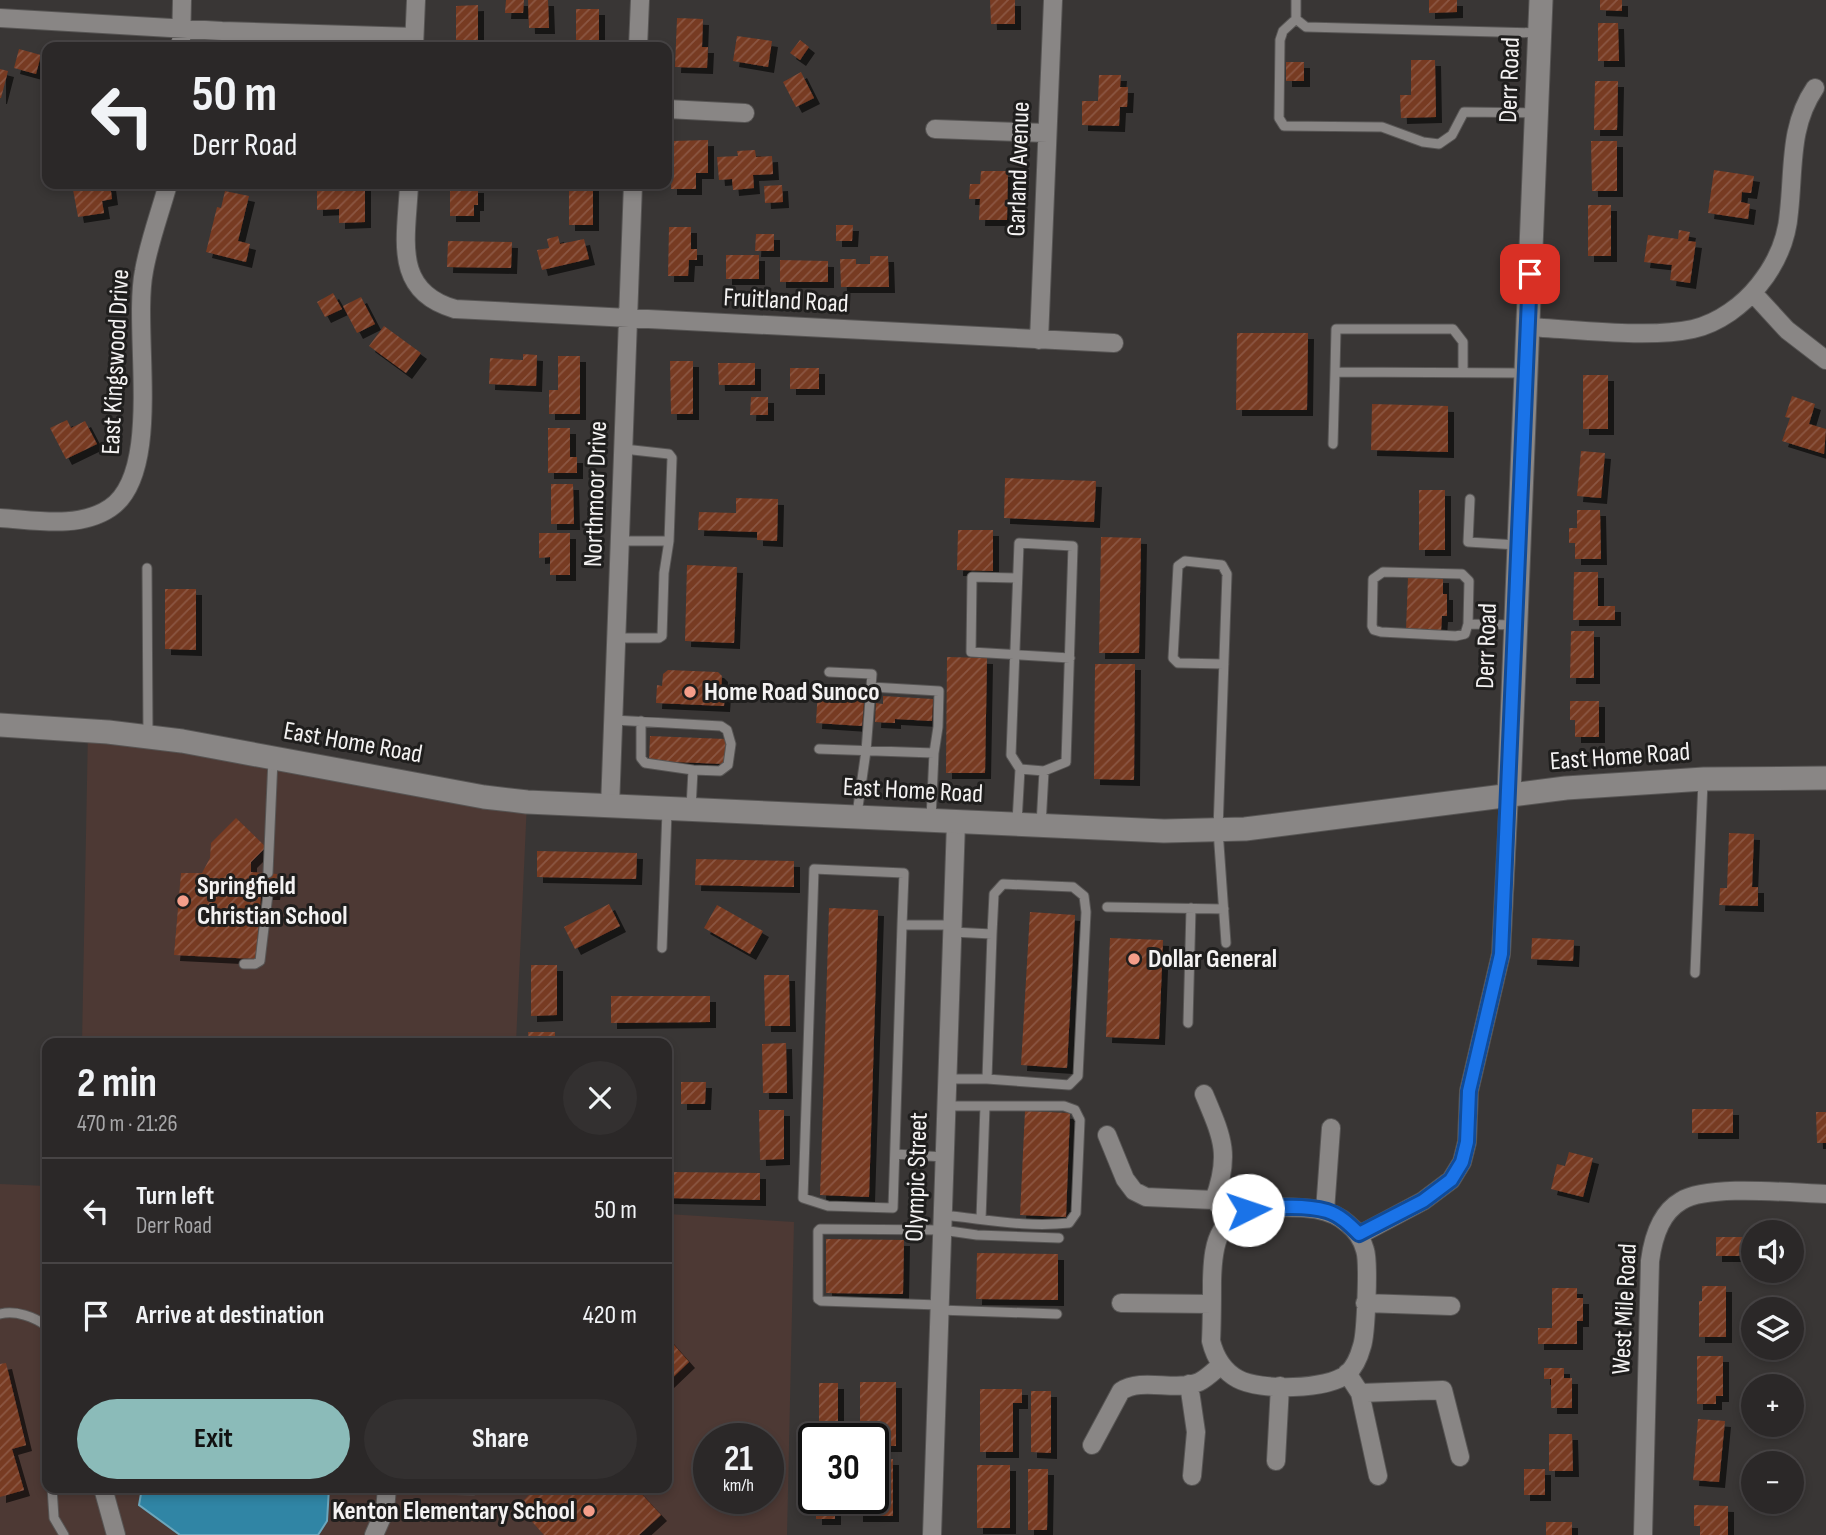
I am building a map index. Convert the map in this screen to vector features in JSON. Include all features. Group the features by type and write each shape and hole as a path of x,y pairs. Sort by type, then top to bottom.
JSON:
{"street":[{"path":"181,42 182,0"},
{"path":"0,18 414,42 416,0"},
{"path":"639,42 640,0"},
{"name":"Garland Avenue","path":"1038,340 1053,0"},
{"name":"Derr Road","path":"1359,1234 1423,1201 1451,1180 1462,1162 1467,1142 1469,1091 1501,954 1541,0"},
{"path":"1527,327 1635,332 1685,330 1716,321 1732,311 1753,293 1767,276 1784,241 1799,117 1815,88"},
{"path":"672,109 745,113"},
{"path":"935,129 1047,133"},
{"name":"East Kingswood Drive","path":"0,518 50,521 95,516 110,508 129,488 141,447 141,303 144,271 167,189"},
{"name":"Fruitland Road","path":"409,189 407,242 412,280 430,299 454,309 1114,343"},
{"name":"Northmoor Drive","path":"610,807 634,189"},
{"path":"1753,293 1787,330 1826,360"},
{"name":"East Home Road","path":"0,724 148,737 273,757 484,797 527,802 1164,831 1294,824 1509,793 1639,782 1826,778"},
{"name":"Olympic Street","path":"932,1535 956,822"},
{"path":"1204,1094 1221,1135 1224,1163 1223,1178 1214,1200"},
{"path":"1325,1211 1331,1128"},
{"path":"1107,1135 1125,1179 1134,1191 1146,1197 1214,1200 1231,1219"},
{"name":"West Mile Road","path":"1643,1535 1650,1261 1657,1231 1674,1206 1696,1195 1752,1192 1826,1195"},
{"path":"1266,1208 1325,1211 1347,1222 1359,1234 1366,1254 1364,1343 1357,1361 1347,1373 1333,1382 1315,1387 1255,1385 1238,1379 1222,1365 1215,1356 1211,1341 1213,1250 1220,1232 1231,1219 1248,1210 1266,1208"},
{"path":"1121,1303 1212,1304"},
{"path":"1365,1303 1451,1306"},
{"path":"1092,1445 1121,1391 1129,1386 1175,1386 1199,1382 1222,1365"},
{"path":"1347,1373 1360,1393 1378,1476"},
{"path":"1189,1384 1196,1432 1192,1476"},
{"path":"1276,1461 1280,1386"},
{"path":"1360,1393 1443,1390 1460,1457"},
{"path":"104,1493 116,1535"},
{"path":"374,1535 385,1510 387,1493"}],"lane":[{"path":"1296,0 1296,19 1283,31 1280,40 1279,118 1284,126 1382,127 1423,142 1439,144 1452,135 1464,112 1536,113"},
{"path":"1296,19 1306,27 1539,33"},
{"path":"1333,444 1336,329 1452,329 1463,342 1463,372"},
{"path":"1335,372 1524,373"},
{"path":"617,638 662,636 668,541 671,458 669,454 624,449"},
{"path":"1470,499 1468,542 1518,545"},
{"path":"620,541 668,541"},
{"path":"1017,825 1020,769 1012,755 1019,543 1073,546 1066,762 1044,771 1020,769"},
{"path":"1224,664 1178,663 1173,658 1178,566 1185,561 1223,565 1227,574 1224,664 1218,830 1226,943"},
{"path":"148,568 148,737"},
{"path":"1383,572 1458,573 1466,576 1469,581 1468,624 1465,634 1456,636 1374,630 1373,579 1383,572"},
{"path":"1017,578 972,577 971,652 1070,658"},
{"path":"1468,624 1516,625"},
{"path":"829,672 872,674 866,751 857,816"},
{"path":"871,687 939,691 931,821"},
{"path":"614,720 721,726 727,730 732,744 728,765 720,771 645,763 641,758 642,722"},
{"path":"819,748 934,753"},
{"path":"268,873 273,757"},
{"path":"691,810 693,770"},
{"path":"1041,826 1044,771"},
{"path":"1695,973 1703,779"},
{"path":"662,948 667,809"},
{"path":"814,869 904,873 902,925 893,1208 828,1206 803,1198 814,869"},
{"path":"947,1079 1069,1085 1078,1076 1086,912 1084,896 1073,887 1003,884 994,894 987,1080"},
{"path":"244,964 260,961 268,894"},
{"path":"1107,907 1224,909"},
{"path":"1188,1023 1191,908"},
{"path":"902,925 992,934"},
{"path":"946,1106 1064,1106 1075,1110 1080,1120 1076,1213 1069,1223 1053,1225 994,1223 981,1219 820,1229 818,1299 1057,1314"},
{"path":"981,1219 985,1106"},
{"path":"895,1154 944,1157"},
{"path":"942,1223 977,1235 1059,1238"},
{"path":"0,1314 8,1312 42,1322"},
{"path":"52,1493 54,1518 64,1535"}],"shaded area":[{"path":"88,730 527,802 516,1038 82,1038"},
{"path":"0,1184 42,1186 42,1493 672,1493 672,1214 794,1222 787,1535 0,1535"}],"water":[{"path":"141,1493 329,1493 327,1521 318,1535 180,1535 139,1505"}],"building":[{"path":"506,0 524,0 523,13 505,13"},
{"path":"528,0 548,0 549,28 529,28"},
{"path":"990,0 1015,0 1015,24 991,24"},
{"path":"1429,0 1457,0 1457,12 1429,13"},
{"path":"1600,0 1622,0 1622,11 1600,10"},
{"path":"478,5 478,40 456,41 456,6"},
{"path":"576,9 599,9 599,42 576,42"},
{"path":"677,18 703,19 702,47 708,47 707,68 675,67"},
{"path":"1598,23 1618,23 1619,61 1598,61"},
{"path":"737,36 772,41 768,67 733,61"},
{"path":"800,40 809,47 800,60 790,53"},
{"path":"19,49 41,55 36,74 14,68"},
{"path":"1411,60 1435,60 1436,117 1401,118 1400,95 1411,95"},
{"path":"1286,62 1304,62 1304,81 1286,81"},
{"path":"0,69 8,71 1,98 0,98"},
{"path":"801,72 814,98 796,107 783,82"},
{"path":"1099,75 1121,75 1120,87 1128,87 1127,107 1120,107 1119,126 1082,125 1082,101 1098,101"},
{"path":"1595,81 1618,81 1617,130 1594,130"},
{"path":"708,140 708,173 696,173 696,189 672,189 672,141"},
{"path":"1591,141 1617,141 1617,191 1592,191"},
{"path":"755,150 756,157 772,156 773,174 753,175 754,188 733,190 732,179 719,180 717,157 738,156 737,151"},
{"path":"1714,170 1754,176 1751,193 1742,192 1741,202 1750,204 1748,219 1708,213"},
{"path":"981,171 1008,171 1007,220 979,220 980,199 969,199 970,184 980,184"},
{"path":"782,185 783,202 765,203 764,186"},
{"path":"73,189 111,189 112,199 102,201 104,213 78,217"},
{"path":"317,189 365,189 365,222 339,223 339,209 317,210"},
{"path":"450,189 478,189 478,205 474,205 474,216 450,216"},
{"path":"569,189 593,189 593,225 569,225"},
{"path":"225,191 249,196 238,241 250,244 246,262 206,252 217,207 221,208"},
{"path":"1588,205 1611,205 1611,256 1588,256"},
{"path":"836,225 853,225 852,241 836,241"},
{"path":"669,227 691,227 691,249 697,249 697,260 689,260 688,276 668,276"},
{"path":"1679,230 1690,232 1688,241 1696,242 1690,283 1670,280 1672,265 1644,262 1648,235 1678,239"},
{"path":"756,234 774,234 774,251 755,251"},
{"path":"558,236 560,244 584,239 589,259 542,270 537,250 549,248 547,239"},
{"path":"448,241 512,242 511,268 447,267"},
{"path":"726,255 759,255 759,279 726,279"},
{"path":"870,256 888,256 889,287 841,287 840,259 856,259 856,264 870,264"},
{"path":"780,260 828,261 828,282 780,282"},
{"path":"333,293 342,309 325,317 317,302"},
{"path":"361,297 375,324 357,333 343,306"},
{"path":"384,326 421,353 406,373 369,346"},
{"path":"1237,333 1308,333 1307,410 1236,410"},
{"path":"523,354 537,355 536,386 489,384 490,358 523,360"},
{"path":"558,356 580,356 580,414 549,414 549,390 558,390"},
{"path":"670,361 693,361 693,414 671,414"},
{"path":"718,363 755,363 755,385 719,385"},
{"path":"790,368 819,368 819,389 790,389"},
{"path":"1583,375 1608,375 1608,429 1583,429"},
{"path":"1792,396 1815,404 1809,424 1826,429 1824,454 1782,441 1790,418 1785,417"},
{"path":"751,397 768,397 768,415 750,415"},
{"path":"1372,404 1448,406 1448,452 1371,450"},
{"path":"67,420 71,428 85,421 97,444 66,459 50,428"},
{"path":"548,428 570,428 570,457 577,457 577,473 548,473"},
{"path":"1581,451 1605,453 1601,498 1577,496"},
{"path":"1005,478 1096,481 1094,522 1004,518"},
{"path":"551,484 573,484 574,524 551,524"},
{"path":"1419,490 1445,490 1445,550 1419,550"},
{"path":"736,498 778,499 777,541 757,540 757,532 698,530 699,512 736,513"},
{"path":"1577,510 1600,510 1601,559 1575,559 1575,543 1569,543 1569,528 1577,528"},
{"path":"958,530 993,530 993,571 957,570"},
{"path":"539,533 570,533 570,575 550,575 550,557 539,558"},
{"path":"1101,537 1141,538 1139,653 1099,653"},
{"path":"687,565 737,567 734,643 685,641"},
{"path":"1574,572 1598,572 1598,606 1615,606 1615,620 1573,620"},
{"path":"1408,577 1443,577 1443,594 1447,594 1447,616 1442,616 1441,631 1406,630"},
{"path":"165,589 196,589 196,650 165,649"},
{"path":"1571,631 1594,631 1594,678 1570,678"},
{"path":"947,657 987,658 985,773 946,773"},
{"path":"1095,664 1135,664 1134,780 1094,779"},
{"path":"668,670 718,672 722,676 721,691 725,691 724,706 656,703 657,685 662,686 663,674"},
{"path":"818,687 865,690 862,726 816,723"},
{"path":"883,696 933,699 932,721 895,719 895,723 875,722 876,703 883,704"},
{"path":"1570,701 1599,701 1599,737 1575,737 1575,720 1570,720"},
{"path":"650,736 726,739 725,764 649,761"},
{"path":"236,818 266,847 251,862 251,872 277,874 274,894 261,894 256,959 174,955 181,873 202,873 210,858 211,843"},
{"path":"1729,833 1754,834 1752,887 1758,887 1758,906 1719,905 1720,888 1727,888"},
{"path":"537,851 637,853 636,879 537,877"},
{"path":"696,859 794,861 794,887 695,885"},
{"path":"609,904 620,926 575,949 564,927"},
{"path":"717,905 763,931 750,954 704,928"},
{"path":"829,908 878,910 869,1197 820,1195"},
{"path":"1030,912 1075,915 1067,1068 1021,1065"},
{"path":"1110,938 1163,940 1159,1039 1106,1037"},
{"path":"1532,938 1574,940 1573,961 1531,959"},
{"path":"531,965 557,965 557,1015 531,1016"},
{"path":"764,975 789,975 790,1026 765,1026"},
{"path":"611,996 710,996 710,1022 611,1023"},
{"path":"528,1032 555,1032 555,1038 529,1038"},
{"path":"786,1043 787,1093 763,1093 762,1044"},
{"path":"681,1082 706,1082 705,1104 681,1104"},
{"path":"1692,1109 1733,1109 1733,1133 1692,1133"},
{"path":"759,1110 784,1110 784,1159 760,1160"},
{"path":"1025,1111 1070,1113 1066,1217 1020,1215"},
{"path":"1816,1112 1826,1112 1826,1143 1817,1143"},
{"path":"1569,1152 1593,1158 1583,1197 1551,1189 1557,1164 1565,1166"},
{"path":"672,1172 760,1173 760,1200 672,1198"},
{"path":"1716,1237 1741,1237 1741,1256 1716,1256"},
{"path":"826,1239 904,1240 903,1294 826,1293"},
{"path":"977,1253 1058,1254 1058,1300 976,1299"},
{"path":"1702,1286 1726,1286 1726,1337 1699,1337 1699,1301 1702,1301"},
{"path":"1552,1288 1577,1288 1577,1298 1583,1298 1583,1321 1577,1321 1577,1344 1538,1344 1538,1328 1552,1328"},
{"path":"672,1343 689,1362 672,1378"},
{"path":"1697,1356 1723,1356 1723,1396 1716,1396 1716,1404 1697,1404"},
{"path":"6,1363 26,1445 12,1449 24,1490 0,1497 0,1364"},
{"path":"1544,1368 1564,1368 1564,1378 1572,1378 1572,1408 1551,1408 1551,1379 1544,1379"},
{"path":"860,1382 896,1382 896,1446 889,1446 889,1423 860,1423"},
{"path":"819,1383 838,1383 838,1423 819,1423"},
{"path":"980,1389 1022,1389 1022,1403 1013,1403 1013,1452 980,1452"},
{"path":"1031,1391 1051,1391 1051,1453 1031,1452"},
{"path":"1698,1419 1725,1421 1719,1482 1693,1480"},
{"path":"1549,1434 1572,1434 1573,1471 1549,1471"},
{"path":"889,1459 893,1459 893,1516 857,1516 889,1514"},
{"path":"977,1465 1010,1465 1010,1528 977,1528"},
{"path":"1028,1469 1048,1469 1047,1530 1028,1530"},
{"path":"1524,1469 1545,1469 1545,1495 1524,1495"},
{"name":"Kenton Elementary School","path":"531,1493 641,1493 661,1515 639,1535 544,1535 518,1506"},
{"path":"1694,1505 1728,1506 1728,1535 1700,1535 1700,1526 1694,1526"},
{"path":"816,1514 835,1514 835,1519 816,1519"},
{"path":"1546,1522 1572,1522 1572,1535 1546,1535"}],"place":[{"name":"Home Road Sunoco","path":"690,692"},
{"name":"Springfield Christian School","path":"183,901"},
{"name":"Dollar General","path":"1134,959"},
{"name":"Kenton Elementary School","path":"589,1511"}],"route":[{"path":"1248,1210 1314,1209 1330,1212 1347,1222 1359,1234 1423,1201 1451,1180 1462,1162 1467,1142 1469,1091 1501,954 1530,274"}]}
